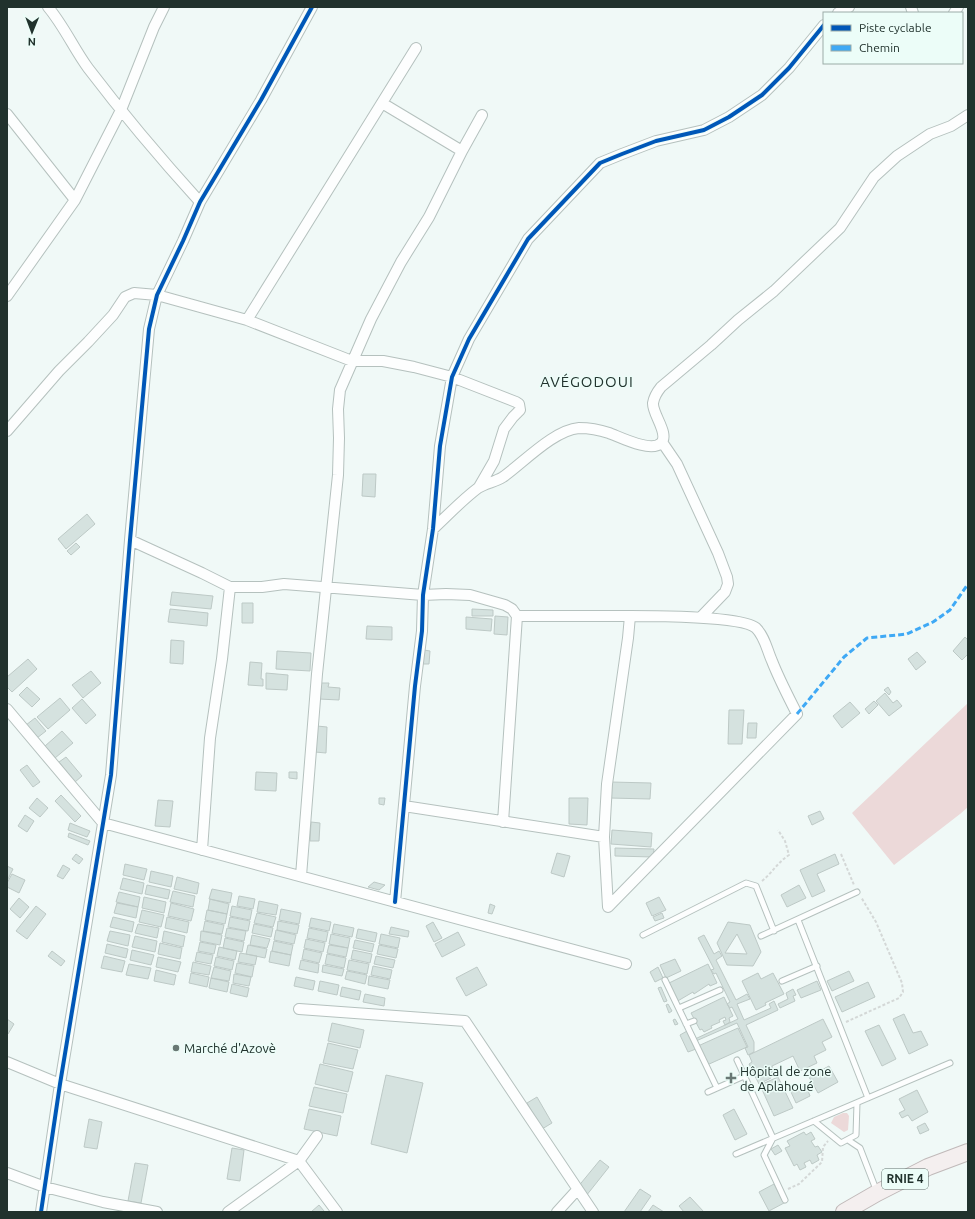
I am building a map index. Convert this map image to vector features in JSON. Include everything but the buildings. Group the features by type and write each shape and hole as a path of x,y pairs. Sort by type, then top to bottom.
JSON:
{"main road":[{"name":"RNIE 4","path":"844,1212 928,1167 968,1152"}],"street":[{"path":"48,7 55,15 87,67 164,162 200,202"},
{"path":"8,291 75,200 121,110 154,27 164,7"},
{"path":"40,1212 111,774 149,329 157,295 200,202 262,100 312,7"},
{"path":"840,12 849,7"},
{"path":"395,902 415,686 422,631 423,596 433,529 440,446 452,377 468,339 528,239 600,163 656,141 704,130 729,117 762,95 789,68 823,26"},
{"path":"247,320 416,48"},
{"path":"382,103 462,151"},
{"path":"7,114 75,200"},
{"path":"301,876 317,674 338,475 338,409 340,390 371,319 401,262 429,217 482,115"},
{"path":"701,617 725,592 728,584 727,577 718,553 677,464 662,442 662,429 653,405 655,395 661,387 738,320 774,291 840,228 874,177 897,156 930,134 951,126 968,115"},
{"path":"7,431 59,371 112,315 125,297 134,293 157,295 247,320 352,362 383,362 452,377 516,402 520,406 518,413 504,429 494,461 479,487"},
{"path":"433,529 479,487 502,477 548,442 566,432 578,428 608,432 630,442 651,447 659,445 662,442"},
{"path":"130,540 230,587 284,584 423,596 446,594 470,595 505,605 512,609 517,616 503,822"},
{"path":"202,850 210,738 222,659 230,587"},
{"path":"517,616 630,616 701,617 755,627 762,636 797,714 608,908 604,837 607,784 630,616"},
{"path":"7,709 103,823 626,964"},
{"path":"404,806 604,837"},
{"path":"299,1009 466,1022 593,1212"},
{"path":"7,1062 60,1084 299,1161 337,1212"},
{"path":"228,1212 299,1161 317,1136"},
{"path":"7,1173 45,1187 103,1202 157,1212"},
{"path":"557,1212 578,1190"}],"lane":[{"path":"643,936 746,883 756,886 774,931"},
{"path":"761,936 857,892"},
{"path":"798,920 868,1098"},
{"path":"782,981 817,966"},
{"path":"665,980 717,1088"},
{"path":"678,1008 720,990"},
{"path":"686,1024 694,1021"},
{"path":"737,1060 773,1138"},
{"path":"736,1154 950,1063"},
{"path":"708,1092 744,1076"},
{"path":"814,1121 841,1143 848,1140 856,1135 856,1103"},
{"path":"773,1138 764,1155 785,1200"},
{"path":"848,1140 860,1148 877,1193"}],"path":[{"path":"756,886 769,875 781,861 789,856 785,840 778,830"},
{"path":"839,1025 899,998 903,992 902,983 876,922 865,902 857,892 841,854"},
{"path":"782,1193 799,1184 822,1162 823,1147 834,1137"}],"shaded area":[{"path":"968,703 968,807 894,865 852,813"},
{"path":"847,1113 849,1116 848,1130 844,1132 831,1123 834,1117"}],"marked path":[{"path":"797,714 844,657 867,638 907,634 933,622 950,610 968,584"}],"cycle path":[{"path":"41,1212 60,1084 111,775 149,329 157,295 200,202 261,100 312,7"},
{"path":"395,902 415,686 422,631 423,595 433,529 440,446 452,377 469,339 528,239 600,163 656,141 704,130 729,117 762,95 789,68 823,26"}],"place":[{"name":"Marché d'Azovè","path":"176,1048"},
{"name":"Hôpital de zone de Aplahoué","path":"731,1078"}],"district":[{"name":"AVÉGODOUI","path":"587,382"}]}
